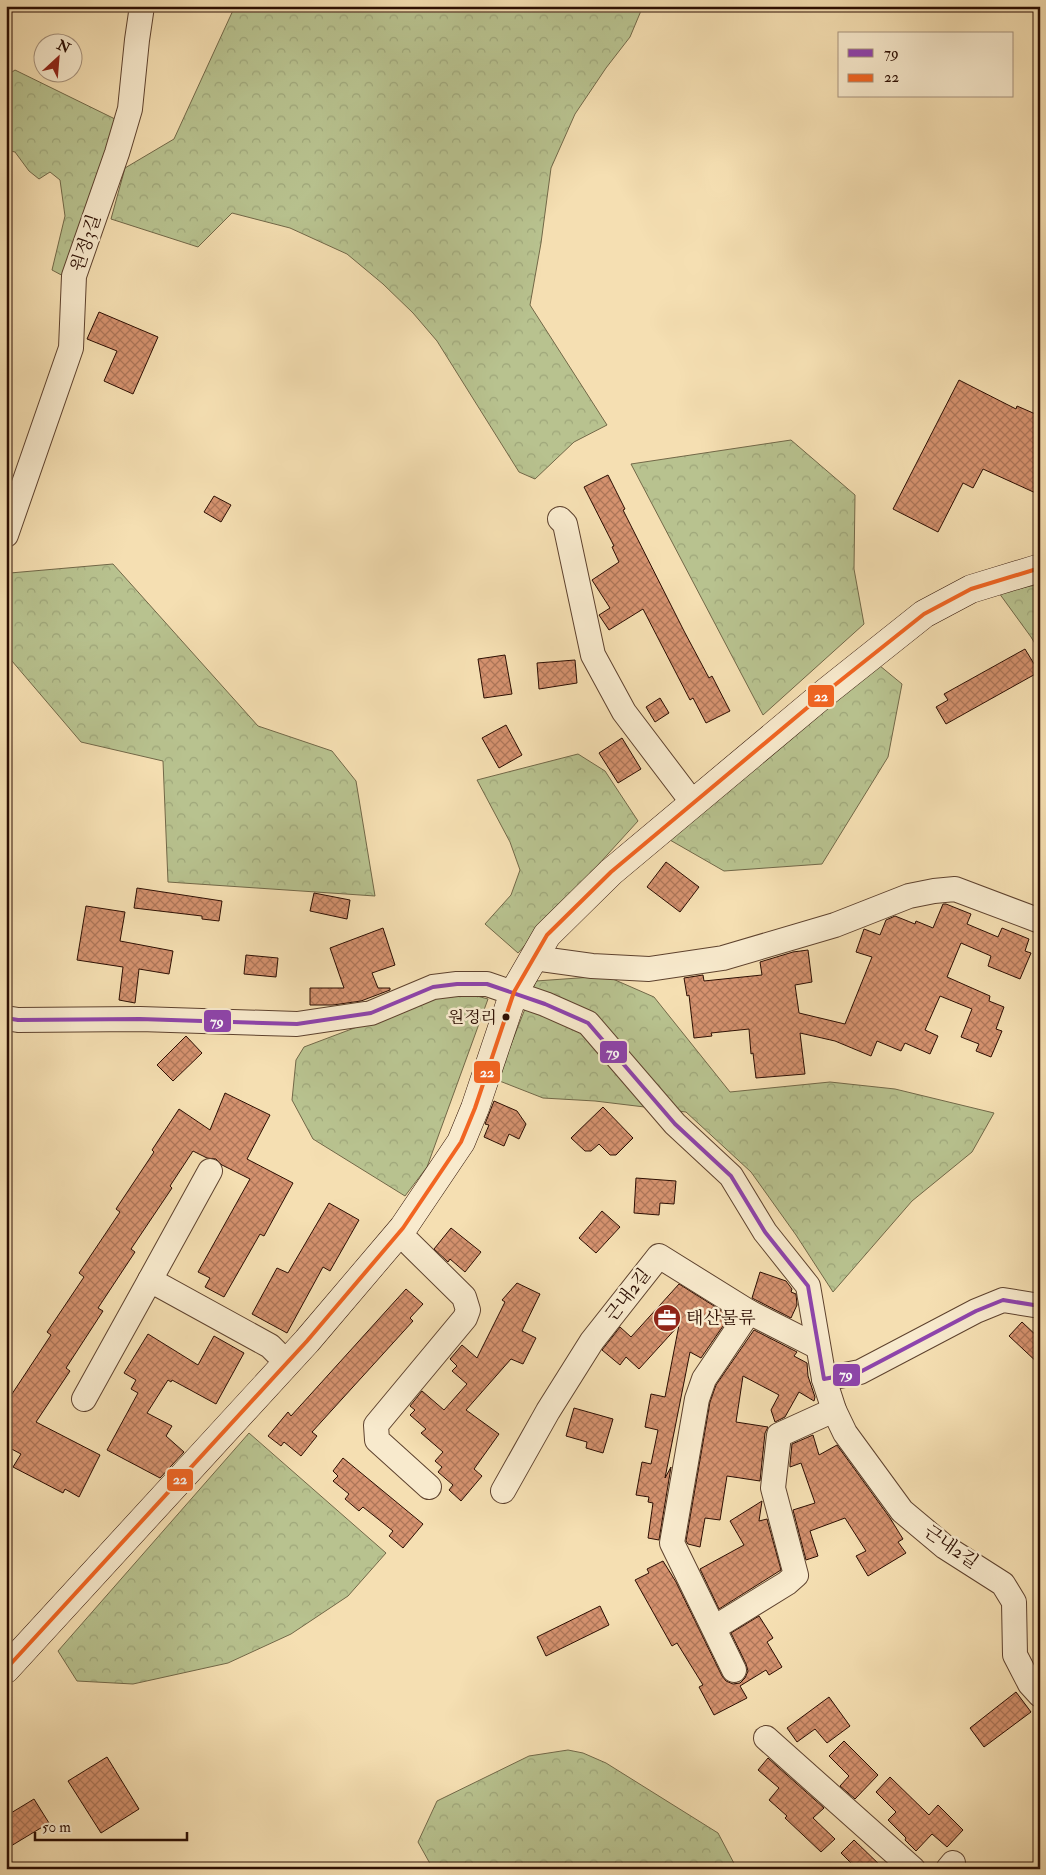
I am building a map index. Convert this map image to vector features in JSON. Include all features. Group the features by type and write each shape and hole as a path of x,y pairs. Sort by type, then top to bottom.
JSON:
{"street":[{"name":"원정3길","path":"6,535 71,348 74,276 117,153 130,109 142,6"},
{"path":"560,518 565,524 593,655 624,712 693,803"},
{"path":"6,1669 287,1363 399,1233 461,1142 475,1108 514,992 547,936 611,872 924,614 971,589 1040,568"},
{"path":"534,958 592,966 649,969 723,958 835,925 908,896 955,889 1040,921"},
{"path":"6,1018 18,1020 140,1019 297,1024 371,1013 433,987 457,984 487,984 514,992"},
{"name":"근내2길","path":"514,992 588,1024 675,1124 731,1176 765,1232 808,1286 824,1379 834,1410 845,1434 902,1511 945,1546 1003,1584 1014,1602 1015,1655 1030,1684 1040,1695"},
{"path":"84,1399 210,1171"},
{"path":"399,1233 464,1297 468,1310 465,1318 376,1425 377,1440 429,1487"},
{"name":"근내2길","path":"503,1491 548,1411 592,1341 659,1256 750,1312 818,1347"},
{"path":"150,1280 270,1346 287,1363"},
{"path":"824,1379 860,1372 976,1311 1003,1300 1040,1306"},
{"path":"734,1670 672,1543 697,1399 704,1380 750,1312"},
{"path":"714,1628 787,1583 796,1575 773,1488 779,1434 834,1410"},
{"path":"766,1738 913,1869"}],"green space":[{"path":"235,6 643,6 630,37 606,68 575,114 551,168 530,305 607,425 574,442 535,479 519,472 437,341 413,313 383,284 347,254 290,228 232,213 198,247 111,219 125,168 174,139"},
{"path":"15,70 32,78 32,82 39,82 115,119 67,278 52,270 65,216 60,180 50,172 39,179 29,171 15,152 6,150 6,76"},
{"path":"791,440 855,495 854,569 864,624 763,715 631,464"},
{"path":"113,564 258,726 332,751 356,781 375,896 168,882 163,761 81,742 6,654 6,585 10,573"},
{"path":"1040,584 1040,652 999,593"},
{"path":"874,661 902,684 888,757 822,864 724,871 663,836"},
{"path":"578,754 605,771 638,821 518,953 485,924 511,895 520,870 510,842 477,780"},
{"path":"606,976 654,997 730,1092 830,1082 895,1089 994,1113 972,1152 912,1201 833,1292 796,1235 751,1172 686,1112 595,1101 543,1098 497,1080 536,981"},
{"path":"455,990 488,999 427,1167 405,1196 313,1139 292,1100 296,1060 304,1047"},
{"path":"249,1433 386,1553 348,1596 291,1634 228,1663 133,1684 77,1681 58,1651"},
{"path":"568,1750 583,1753 606,1763 718,1833 737,1869 433,1869 418,1842 437,1801 529,1756"}],"building":[{"path":"99,312 158,337 133,394 104,381 117,351 87,339"},
{"path":"959,380 1016,409 1017,406 1040,416 1040,495 983,469 973,488 963,483 938,532 893,509"},
{"path":"608,475 625,509 623,510 684,631 709,678 712,676 730,711 706,723 693,698 690,700 643,609 609,630 599,615 610,608 592,580 619,562 612,547 614,546 584,487"},
{"path":"214,496 231,505 221,522 204,512"},
{"path":"1025,649 1039,672 946,724 936,707 948,700 944,694"},
{"path":"505,655 512,694 484,698 478,659"},
{"path":"575,660 577,683 539,689 537,663"},
{"path":"660,698 669,713 655,722 646,707"},
{"path":"506,725 522,755 499,768 482,738"},
{"path":"622,738 641,769 618,783 599,753"},
{"path":"666,862 699,887 680,912 647,887"},
{"path":"137,888 222,901 219,921 202,919 202,916 134,908"},
{"path":"314,893 350,900 347,919 310,911"},
{"path":"943,904 971,914 967,924 998,937 1002,928 1029,939 1025,951 1031,953 1020,979 988,966 991,956 961,943 947,977 990,996 989,1001 1004,1007 996,1029 1002,1031 991,1057 976,1051 979,1044 961,1037 972,1009 940,996 925,1030 938,1036 930,1054 905,1043 901,1051 877,1041 871,1056 835,1041 800,1033 805,1074 756,1078 753,1053 751,1054 749,1029 711,1033 712,1036 694,1038 689,995 687,996 684,978 703,975 704,981 762,975 760,962 793,952 808,950 812,982 795,985 799,1013 845,1024 872,957 856,952 864,929 880,935 886,920 895,916 915,924 916,921 933,928"},
{"path":"86,906 125,912 120,941 173,951 169,974 139,969 135,1003 119,1000 123,967 77,960"},
{"path":"383,928 395,965 372,973 378,988 390,988 390,990 361,1001 333,1005 310,1005 310,988 344,988 330,948"},
{"path":"246,955 278,958 276,977 244,974"},
{"path":"186,1036 202,1053 173,1081 157,1065"},
{"path":"225,1093 270,1115 247,1159 293,1183 264,1236 260,1234 224,1297 205,1287 210,1278 198,1272 250,1179 222,1165 216,1159 207,1158 193,1151 170,1186 172,1188 131,1249 135,1252 98,1308 103,1311 66,1368 70,1371 36,1422 100,1455 79,1497 65,1489 63,1493 13,1467 21,1454 6,1446 6,1403 51,1335 47,1332 84,1277 79,1273 120,1212 116,1209 154,1152 152,1150 179,1109 210,1130"},
{"path":"494,1101 517,1111 526,1124 519,1139 509,1134 504,1146 484,1137 489,1125 485,1124"},
{"path":"603,1107 633,1138 616,1155 610,1155 599,1144 591,1151 585,1151 571,1138"},
{"path":"636,1178 676,1181 674,1204 660,1203 659,1215 634,1213"},
{"path":"329,1203 359,1220 330,1271 323,1267 287,1333 252,1314 277,1268 288,1273"},
{"path":"602,1211 620,1227 596,1253 579,1238"},
{"path":"451,1228 481,1252 465,1272 450,1259 448,1262 434,1249"},
{"path":"760,1272 786,1281 792,1289 791,1292 796,1294 797,1305 791,1318 752,1298"},
{"path":"517,1283 540,1294 522,1331 536,1338 523,1364 511,1359 466,1410 499,1434 474,1469 482,1476 461,1501 449,1490 453,1485 438,1472 442,1467 435,1461 443,1452 421,1433 426,1429 410,1415 415,1410 410,1406 422,1391 444,1410 467,1384 452,1371 457,1366 450,1359 462,1345 477,1358 505,1302 502,1300"},
{"path":"679,1284 730,1316 701,1358 690,1352 665,1478 671,1467 659,1540 648,1538 653,1503 648,1502 649,1497 636,1495 642,1462 651,1464 658,1430 645,1427 651,1394 665,1397 679,1325 639,1369 626,1357 620,1365 602,1350 620,1327 631,1337"},
{"path":"406,1289 423,1304 410,1318 413,1321 312,1432 317,1436 301,1456 284,1442 281,1446 268,1436 288,1412 291,1416"},
{"path":"1022,1322 1040,1339 1040,1365 1009,1336"},
{"path":"754,1330 797,1352 794,1356 807,1363 808,1376 815,1397 814,1401 799,1392 785,1417 775,1422 771,1410 779,1395 743,1376 736,1422 768,1427 765,1433 760,1481 727,1476 720,1520 705,1518 700,1547 688,1544 686,1541 710,1402 716,1385"},
{"path":"148,1334 198,1365 214,1336 244,1353 216,1404 172,1380 171,1382 168,1380 147,1413 172,1426 166,1436 184,1452 160,1478 107,1450 138,1393 131,1389 136,1380 124,1373"},
{"path":"574,1408 613,1419 603,1453 586,1448 587,1442 566,1436"},
{"path":"813,1435 819,1455 837,1445 903,1539 898,1542 906,1553 868,1576 856,1556 866,1551 845,1518 810,1531 818,1556 806,1560 793,1510 815,1503 801,1463 790,1467 790,1464 792,1444"},
{"path":"343,1458 423,1524 403,1548 389,1536 393,1531 363,1507 359,1511 345,1499 349,1494 333,1481 338,1476 333,1471"},
{"path":"762,1501 759,1521 767,1519 781,1570 719,1609 700,1569 744,1545 730,1521"},
{"path":"663,1561 676,1582 726,1681 733,1684 740,1683 748,1671 731,1633 759,1616 773,1638 767,1642 782,1667 769,1675 766,1670 740,1686 747,1698 714,1715 699,1687 703,1685 677,1643 672,1646 635,1580 649,1573 647,1569"},
{"path":"600,1606 609,1625 546,1656 537,1637"},
{"path":"1016,1692 1031,1712 984,1747 970,1728"},
{"path":"829,1697 850,1726 827,1743 815,1729 797,1742 787,1728"},
{"path":"844,1741 878,1775 855,1799 840,1786 849,1776 829,1756"},
{"path":"107,1757 139,1809 101,1833 68,1781"},
{"path":"768,1758 824,1808 813,1818 835,1839 821,1852 769,1800 779,1788 758,1770"},
{"path":"890,1777 929,1815 938,1805 963,1830 947,1847 932,1834 916,1851 888,1820 896,1812 876,1792"},
{"path":"34,1799 49,1823 6,1849 6,1816"},
{"path":"854,1840 884,1869 857,1869 841,1853"}],"transit line":[{"name":"22","path":"6,1669 307,1341 403,1228 461,1142 475,1108 514,992 547,935 611,872 826,692 924,614 971,589 1040,568"},
{"name":"79","path":"6,1018 18,1020 140,1019 297,1024 371,1013 433,987 457,984 487,984 545,1004 588,1023 675,1124 731,1176 765,1232 808,1286 824,1379 860,1372 976,1311 1003,1300 1040,1306"}],"place":[{"name":"원정리","path":"506,1017"},
{"name":"태산물류","path":"667,1318"}]}
